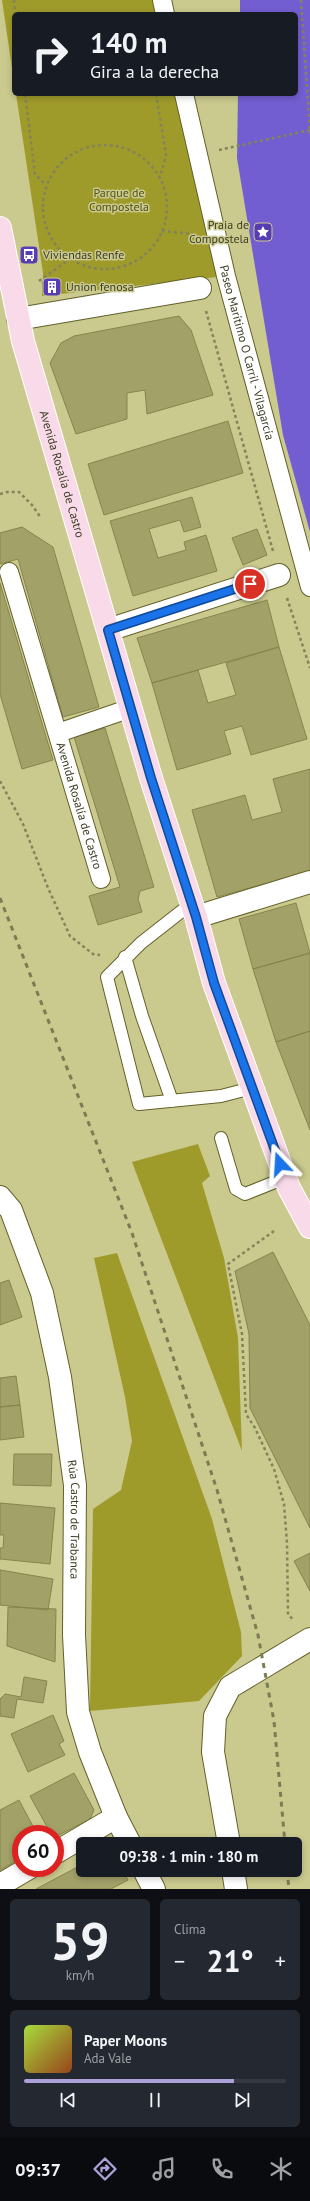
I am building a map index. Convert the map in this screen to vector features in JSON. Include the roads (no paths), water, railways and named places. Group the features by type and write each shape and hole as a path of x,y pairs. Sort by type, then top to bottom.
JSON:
{"main road":[{"name":"Avenida Rosalía de Castro","path":"0,228 18,319 131,708 194,910 214,983 285,1178 310,1227"}],"street":[{"path":"162,0 165,12"},
{"name":"Paseo Marítimo O Carril - Vilagarcía","path":"184,96 215,231 258,402 310,587"},
{"path":"18,319 200,288"},
{"name":"Avenida Rosalía de Castro","path":"9,572 101,879"},
{"path":"108,630 279,575"},
{"name":"Avenida Rosalía de Castro","path":"58,733 131,708"},
{"path":"194,910 310,882"},
{"name":"Rúa Castro de Trabanca","path":"0,1197 11,1210 42,1293 60,1377 75,1485 74,1635 78,1712 90,1752 116,1817 126,1837"},
{"path":"228,1837 213,1752 215,1716 230,1687 310,1640"},
{"path":"64,1848 116,1817"},
{"path":"0,1885 14,1877"},
{"path":"148,1877 154,1889"},
{"path":"234,1877 236,1889"}],"lane":[{"path":"194,910 125,957 107,977 139,1104 221,1096 252,1088"},
{"path":"125,957 142,1016 172,1101"},
{"path":"221,1138 236,1189 245,1194 285,1178"}],"railway":[{"path":"0,898 132,1233 217,1490 258,1635 274,1721 284,1837"},
{"path":"288,1877 289,1889"}],"place":[{"name":"Praia de Compostela","path":"263,232"},
{"name":"Viviendas Renfe","path":"29,255"},
{"name":"Union fenosa","path":"52,287"}],"park label":[{"name":"Parque de Compostela","path":"119,200"}]}
